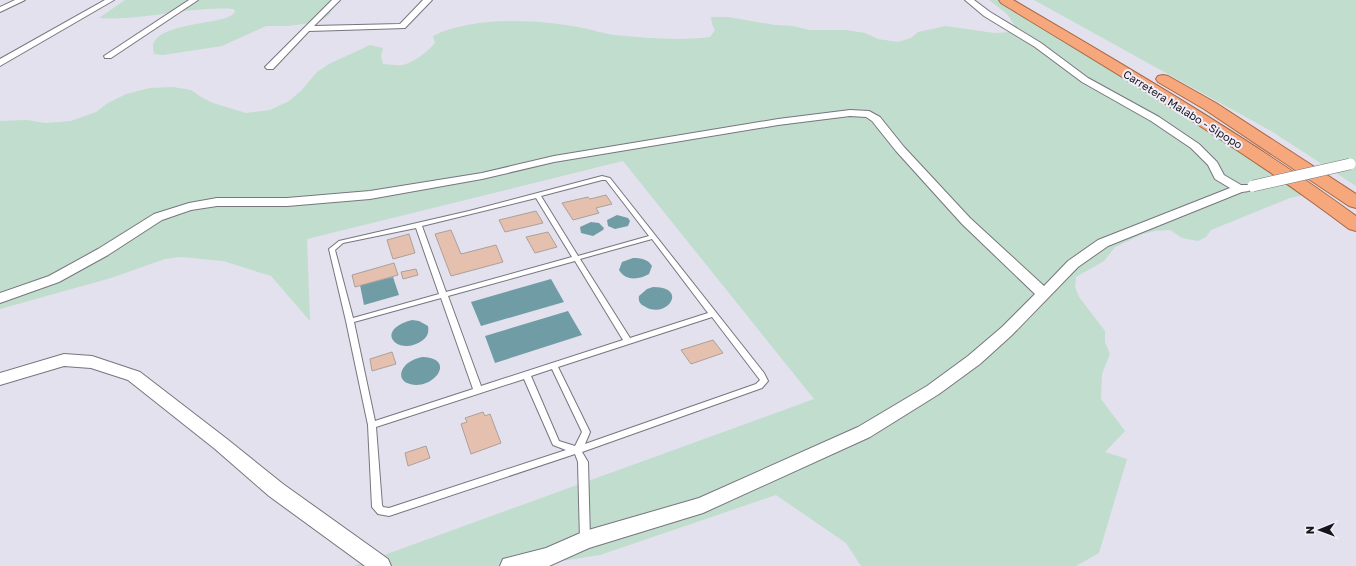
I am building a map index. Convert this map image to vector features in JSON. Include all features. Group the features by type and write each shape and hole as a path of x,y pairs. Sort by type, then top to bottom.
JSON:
{"highway":[{"name":"Carretera Malabo - Sipopo","path":"1005,0 1201,119 1291,178 1356,225"},
{"name":"Carretera Malabo - Sipopo","path":"1023,0 1210,106 1356,202"}],"street":[{"path":"0,10 21,0"},
{"path":"0,63 110,0"},
{"path":"108,56 194,0"},
{"path":"270,67 336,0"},
{"path":"306,29 402,26 408,22 418,7 428,0"},
{"path":"969,0 987,14 1038,45 1085,80 1155,119 1195,146 1214,164 1219,177 1226,183 1246,188"},
{"path":"0,298 54,279 104,252 158,217 189,207 217,202 287,202 370,195 482,176 554,159 778,122 850,113 868,114 876,118 900,149 966,221 1043,293"},
{"path":"510,566 548,557 585,540 703,505 864,432 933,390 974,360 1007,331 1043,293 1074,264 1103,243 1246,188 1353,163"},
{"path":"0,379 64,360 92,362 134,376 221,444 276,490 381,566"}],"lane":[{"path":"595,179 608,179 761,375 764,381 760,386 577,450 389,512 381,511 377,507 372,425 350,321 332,249 341,242 418,225 538,196 595,179"},
{"path":"538,196 628,342"},
{"path":"418,225 478,390"},
{"path":"350,321 653,237"},
{"path":"372,425 712,314"},
{"path":"554,366 586,432 577,450"},
{"path":"526,375 556,443 577,450 583,462 585,540"}],"green space":[{"path":"125,0 337,0 329,15 319,22 288,26 266,26 222,46 163,55 154,54 153,48 153,44 156,39 162,34 179,28 226,18 235,12 234,9 200,10 133,17 99,18"},
{"path":"989,0 1006,0 1150,84 1323,191 1290,198 1211,230 1206,237 1198,241 1182,238 1170,230 1155,231 1143,234 1115,247 1104,261 1076,277 1075,287 1079,297 1105,331 1105,342 1110,354 1102,374 1101,399 1125,431 1105,452 1127,459 1099,553 1076,566 861,566 846,543 776,495 600,555 529,566 354,566 814,399 623,161 307,239 310,321 271,276 223,261 181,257 165,259 111,278 0,309 0,121 27,120 45,123 71,121 96,112 108,103 126,94 150,88 173,87 191,90 213,103 246,113 270,110 289,101 301,91 317,72 329,64 370,45 383,48 381,56 383,64 403,65 416,59 428,50 435,43 433,36 467,25 486,22 527,21 566,25 611,34 674,39 710,37 715,30 711,17 728,17 775,25 793,26 809,30 846,30 865,33 878,39 898,42 911,38 918,32 946,26 994,33 1011,32 1015,26 1007,14"},
{"path":"1034,0 1356,0 1356,186 1271,131"}],"water":[{"path":"617,215 628,218 630,221 628,226 615,229 608,226 607,220"},
{"path":"591,222 599,223 604,228 603,230 593,236 581,233 580,227"},
{"path":"633,258 644,259 652,266 649,274 637,278 628,278 622,274 619,270 622,262"},
{"path":"393,277 399,295 364,305 360,285"},
{"path":"551,279 564,302 481,326 471,302"},
{"path":"653,287 664,288 670,292 672,297 671,302 666,307 652,309 640,303 639,296 647,289"},
{"path":"568,311 582,335 495,363 485,336"},
{"path":"412,320 419,321 428,326 427,335 423,340 414,345 406,346 394,341 391,336 393,330"},
{"path":"422,357 433,359 439,363 440,368 438,374 427,383 419,385 406,383 401,375 403,369 410,362"}],"building":[{"path":"606,195 612,204 596,208 599,213 573,220 562,203 588,197 590,199"},
{"path":"536,211 543,223 505,232 499,220"},
{"path":"451,230 461,254 496,245 503,262 451,276 435,234"},
{"path":"548,232 557,247 535,253 526,237"},
{"path":"409,234 415,253 393,259 387,240"},
{"path":"394,263 398,275 355,287 352,275"},
{"path":"416,269 418,275 403,279 401,272"},
{"path":"713,340 723,353 691,364 681,350"},
{"path":"392,352 396,364 372,371 370,359"},
{"path":"483,412 485,416 490,414 501,443 471,454 461,424 467,422 465,418"},
{"path":"426,446 430,458 408,466 405,453"}]}
